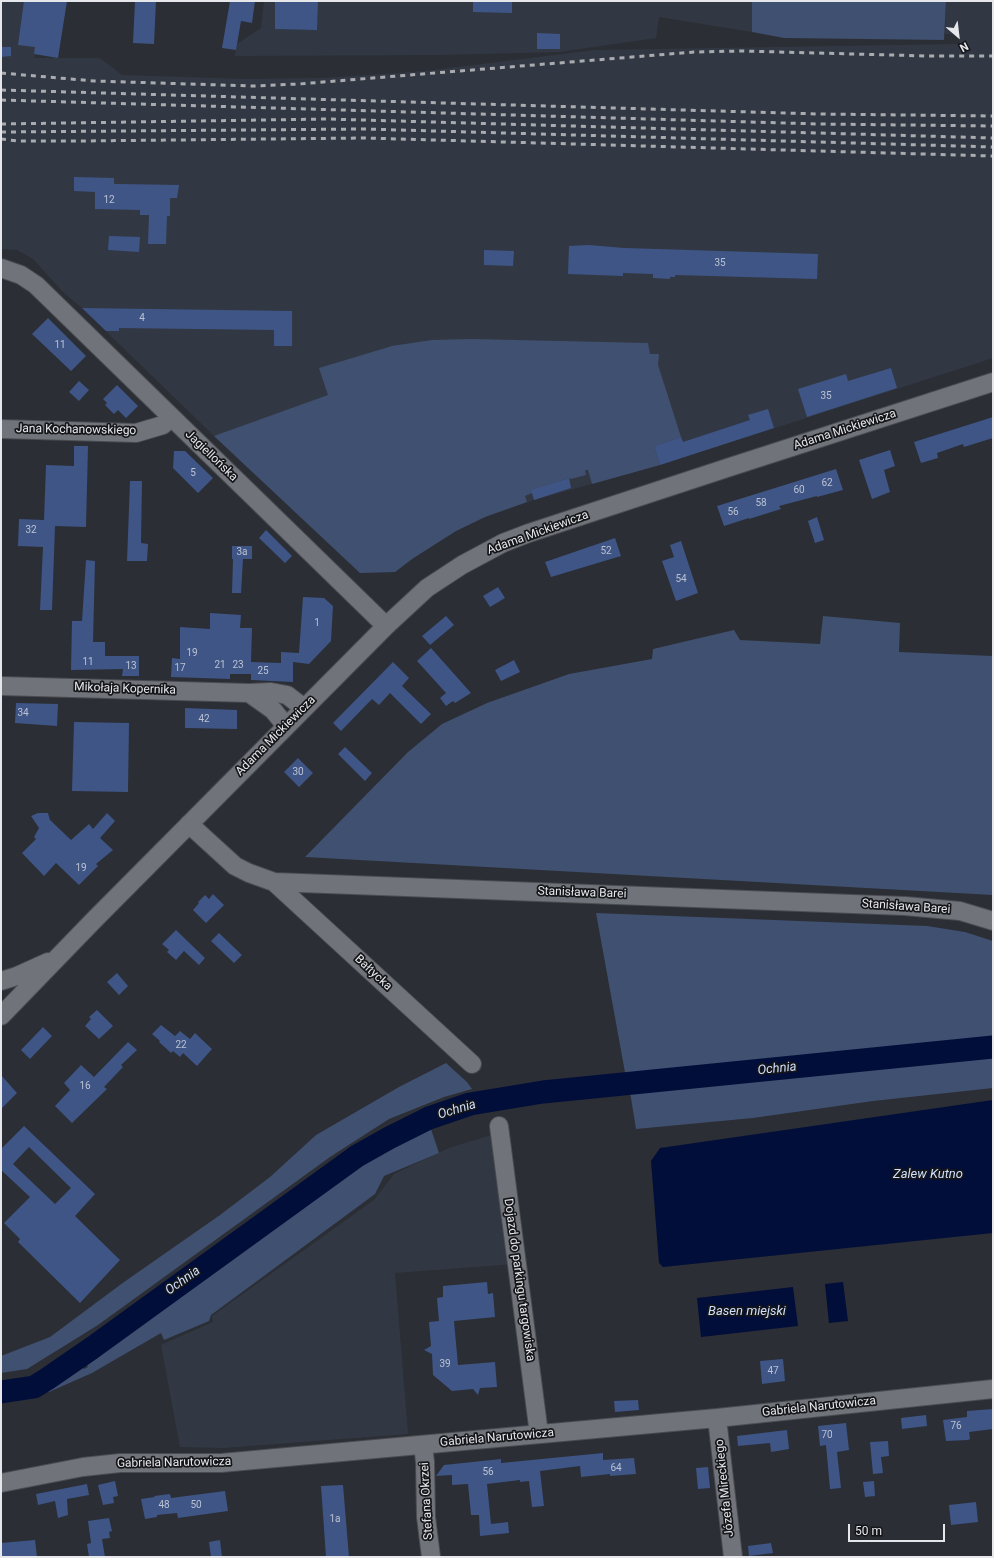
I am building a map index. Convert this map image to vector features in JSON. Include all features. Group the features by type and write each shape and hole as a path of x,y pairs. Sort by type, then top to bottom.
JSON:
{"street":[{"name":"Jagiellońska","path":"1,268 21,275 36,285 386,626"},
{"name":"Adama Mickiewicza","path":"1,1016 8,1005 57,958 386,626 427,588 462,565 503,543 730,467 993,382"},
{"name":"Jana Kochanowskiego","path":"1,429 136,432 163,425 171,417"},
{"name":"Mikołaja Kopernika","path":"1,686 249,693 271,692 287,695 304,708"},
{"path":"249,693 273,710 286,726"},
{"name":"Stanisława Barei","path":"189,824 235,866 274,882 905,906 960,910 993,921"},
{"name":"Bałtycka","path":"274,882 472,1064"},
{"name":"Adama Mickiewicza","path":"1,968 9,979 57,958"},
{"name":"Dojazd do parkingu targowiska","path":"498,1126 539,1434"},
{"name":"Gabriela Narutowicza","path":"1,1483 83,1467 120,1463 221,1463 717,1418 993,1389"},
{"name":"Józefa Mireckiego","path":"717,1418 733,1557"},
{"name":"Stefana Okrzei","path":"423,1445 426,1517 431,1557"}],"shaded area":[{"path":"1,1 43,1 34,58 100,58 122,75 244,79 324,78 425,71 595,50 960,44 959,34 945,34 946,1 993,1 993,358 660,465 534,500 485,517 456,531 412,559 395,572 360,573 214,436 83,309 64,293 33,259 17,250 1,249"},
{"path":"264,1 752,1 752,32 659,17 656,38 559,52 438,55 235,56 237,44 261,28"},
{"path":"752,1 946,1 944,40 784,38 752,32"},
{"path":"472,339 648,343 650,354 659,354 658,365 681,437 654,446 660,465 592,484 588,470 585,470 586,475 571,479 569,478 532,490 532,493 525,496 527,502 485,517 456,531 412,559 395,572 360,573 214,436 328,395 319,368 392,346 432,340"},
{"path":"823,616 900,623 899,652 993,656 993,895 305,857 408,752 442,724 487,703 569,674 652,659 653,649 734,630 740,640 820,644"},
{"path":"596,913 927,926 965,932 993,941 993,1039 626,1078"},
{"path":"993,1058 993,1088 873,1101 753,1118 636,1129 630,1092"},
{"path":"446,1063 467,1082 472,1089 444,1097 389,1119 330,1157 98,1325 27,1369 1,1373 1,1356 50,1337 124,1282 220,1215 270,1177 316,1135 399,1087"},
{"path":"430,1126 439,1153 384,1176 375,1194 211,1315 209,1321 164,1340 161,1333 92,1373 49,1392 45,1389 82,1367 84,1369 88,1367 85,1361 318,1192 337,1176 368,1156 399,1139"},
{"path":"498,1133 514,1264 395,1273 408,1434 223,1448 180,1447 161,1345 213,1322 212,1316 374,1200 394,1174 449,1148"}],"water":[{"name":"Zalew Kutno","path":"993,1100 993,1233 663,1267 659,1263 651,1161 660,1148"},
{"path":"843,1282 848,1321 829,1323 825,1284"},
{"name":"Basen miejski","path":"793,1287 798,1326 701,1337 697,1298"}],"building":[{"path":"24,1 67,1 58,58 34,54 35,47 18,45"},
{"path":"135,1 156,1 154,44 133,43"},
{"path":"230,1 255,1 252,23 241,21 236,50 222,48"},
{"path":"275,1 318,1 317,30 275,29"},
{"path":"473,1 512,1 512,13 473,12"},
{"path":"537,33 560,34 560,49 537,49"},
{"path":"1,47 11,47 11,56 1,57"},
{"path":"74,177 114,178 114,184 179,185 177,198 170,198 170,216 167,216 166,244 148,244 149,215 140,215 140,210 95,209 95,192 74,191"},
{"path":"109,236 140,237 139,252 108,250"},
{"path":"589,245 624,248 818,254 817,279 675,275 675,277 670,277 670,279 653,278 653,274 623,273 623,276 568,274 569,246"},
{"path":"484,250 514,251 513,266 484,265"},
{"path":"82,308 292,311 292,346 274,346 274,330 119,328 119,331 106,331"},
{"path":"48,318 86,356 71,371 32,334"},
{"path":"891,368 897,388 807,417 798,389 846,374 848,381"},
{"path":"79,381 89,390 79,401 69,392"},
{"path":"117,385 138,406 126,418 118,410 114,414 105,405 107,403 103,399"},
{"path":"768,409 774,428 660,465 654,446 681,437 683,442 750,420 748,415"},
{"path":"993,417 993,438 964,447 963,444 937,453 938,458 921,463 914,442"},
{"path":"74,446 88,446 86,527 55,526 52,610 40,610 43,547 18,546 19,519 44,520 46,465 74,466"},
{"path":"890,450 895,466 884,470 890,492 872,499 859,460"},
{"path":"174,451 185,451 213,478 198,493 173,468"},
{"path":"836,469 843,490 779,506 781,509 724,526 717,506"},
{"path":"569,478 571,488 534,500 531,490"},
{"path":"130,481 142,481 141,543 148,544 147,561 127,561"},
{"path":"817,517 824,540 815,543 808,521"},
{"path":"266,530 292,556 285,563 259,538"},
{"path":"615,538 621,556 551,577 545,562"},
{"path":"681,541 698,593 676,601 662,561 674,557 670,545"},
{"path":"232,546 252,546 252,559 243,559 241,593 232,593"},
{"path":"86,560 95,561 93,642 105,642 105,656 139,656 139,676 122,676 123,669 71,670 72,621 82,621"},
{"path":"498,587 505,598 490,607 483,596"},
{"path":"303,597 324,598 333,606 331,641 309,664 293,662 293,682 251,680 251,674 230,674 230,679 171,677 172,658 180,659 180,627 210,629 210,613 241,615 240,628 252,628 251,662 281,663 281,652 299,653"},
{"path":"446,616 454,625 430,645 422,636"},
{"path":"431,648 471,693 455,703 453,701 446,706 440,698 446,693 417,661"},
{"path":"514,660 520,672 501,681 495,670"},
{"path":"393,662 409,678 402,686 431,714 421,724 390,693 379,705 372,699 341,731 333,723"},
{"path":"16,703 58,704 57,726 15,723"},
{"path":"185,708 237,710 237,729 185,728"},
{"path":"74,722 129,723 128,792 72,791"},
{"path":"345,747 372,773 365,781 338,754"},
{"path":"298,758 313,773 299,787 284,772"},
{"path":"38,813 48,813 50,820 71,840 89,824 93,829 107,813 115,821 100,838 113,850 96,864 98,866 79,885 56,863 44,876 22,853 36,839 34,837 39,828 31,816"},
{"path":"213,894 224,905 206,923 193,910 205,895 209,899"},
{"path":"176,930 205,958 199,965 184,951 176,960 167,952 169,950 162,944"},
{"path":"219,933 242,955 234,963 211,941"},
{"path":"117,973 128,986 119,995 107,982"},
{"path":"97,1010 113,1026 99,1039 85,1026 91,1019 89,1017"},
{"path":"161,1025 175,1036 180,1031 190,1039 195,1033 212,1049 197,1066 183,1053 180,1057 173,1051 171,1053 159,1042 160,1041 152,1034"},
{"path":"43,1027 52,1036 30,1059 21,1050"},
{"path":"128,1042 137,1050 121,1065 123,1067 104,1087 107,1089 72,1123 55,1106 70,1090 64,1083 81,1065 94,1077"},
{"path":"1,1075 17,1093 1,1109"},
{"path":"24,1126 95,1194 75,1216 120,1260 80,1303 18,1242 20,1239 4,1223 30,1197 1,1170 1,1149","holes":["29,1147 71,1188 55,1204 13,1164"]},
{"path":"487,1282 488,1294 493,1293 495,1317 454,1321 458,1365 495,1362 497,1387 480,1388 478,1395 473,1389 452,1391 433,1375 432,1354 424,1350 431,1346 429,1322 439,1321 437,1298 443,1297 443,1286"},
{"path":"783,1359 785,1381 762,1384 760,1361"},
{"path":"638,1400 639,1410 615,1412 614,1401"},
{"path":"993,1409 993,1429 969,1432 970,1439 968,1440 946,1441 943,1420 967,1417 967,1411"},
{"path":"926,1415 927,1426 902,1429 901,1418"},
{"path":"846,1423 849,1450 837,1452 841,1488 830,1489 826,1445 820,1446 818,1426"},
{"path":"787,1430 789,1449 771,1452 770,1443 738,1446 737,1436"},
{"path":"888,1441 889,1456 881,1457 883,1473 873,1474 870,1442"},
{"path":"603,1453 603,1460 634,1458 636,1474 610,1476 610,1474 581,1477 580,1466 540,1471 544,1506 532,1507 529,1481 520,1482 520,1480 487,1484 491,1524 508,1522 509,1533 480,1536 479,1515 471,1515 468,1484 452,1485 452,1475 436,1476 444,1465 501,1459 501,1463"},
{"path":"708,1467 710,1488 698,1489 696,1468"},
{"path":"115,1481 118,1496 113,1497 114,1503 103,1505 98,1485"},
{"path":"874,1481 875,1496 865,1497 863,1482"},
{"path":"87,1484 89,1495 67,1499 68,1515 58,1518 55,1501 38,1505 36,1494"},
{"path":"343,1485 349,1557 326,1557 321,1486"},
{"path":"225,1491 228,1511 178,1518 177,1513 157,1515 157,1517 145,1519 141,1499 170,1494 171,1498"},
{"path":"976,1502 978,1522 951,1525 949,1505"},
{"path":"109,1518 112,1531 109,1532 110,1538 102,1539 105,1557 89,1557 87,1544 91,1543 88,1521"},
{"path":"35,1540 37,1557 1,1556 1,1543"},
{"path":"220,1540 222,1557 211,1557 209,1542"},
{"path":"771,1543 773,1553 749,1556 748,1546"}],"waterway":[{"name":"Ochnia","path":"1,1392 34,1387 47,1379 357,1156 429,1118 470,1104 543,1092 993,1047"}],"railway":[{"path":"1,73 94,81 253,86 299,84 694,52 742,51 928,56 993,56"},
{"path":"1,90 819,114 993,116"},
{"path":"1,100 819,124 993,126"},
{"path":"1,124 327,119 993,138"},
{"path":"1,132 365,129 993,147"},
{"path":"1,139 18,141 80,141 365,138 993,156"}]}
